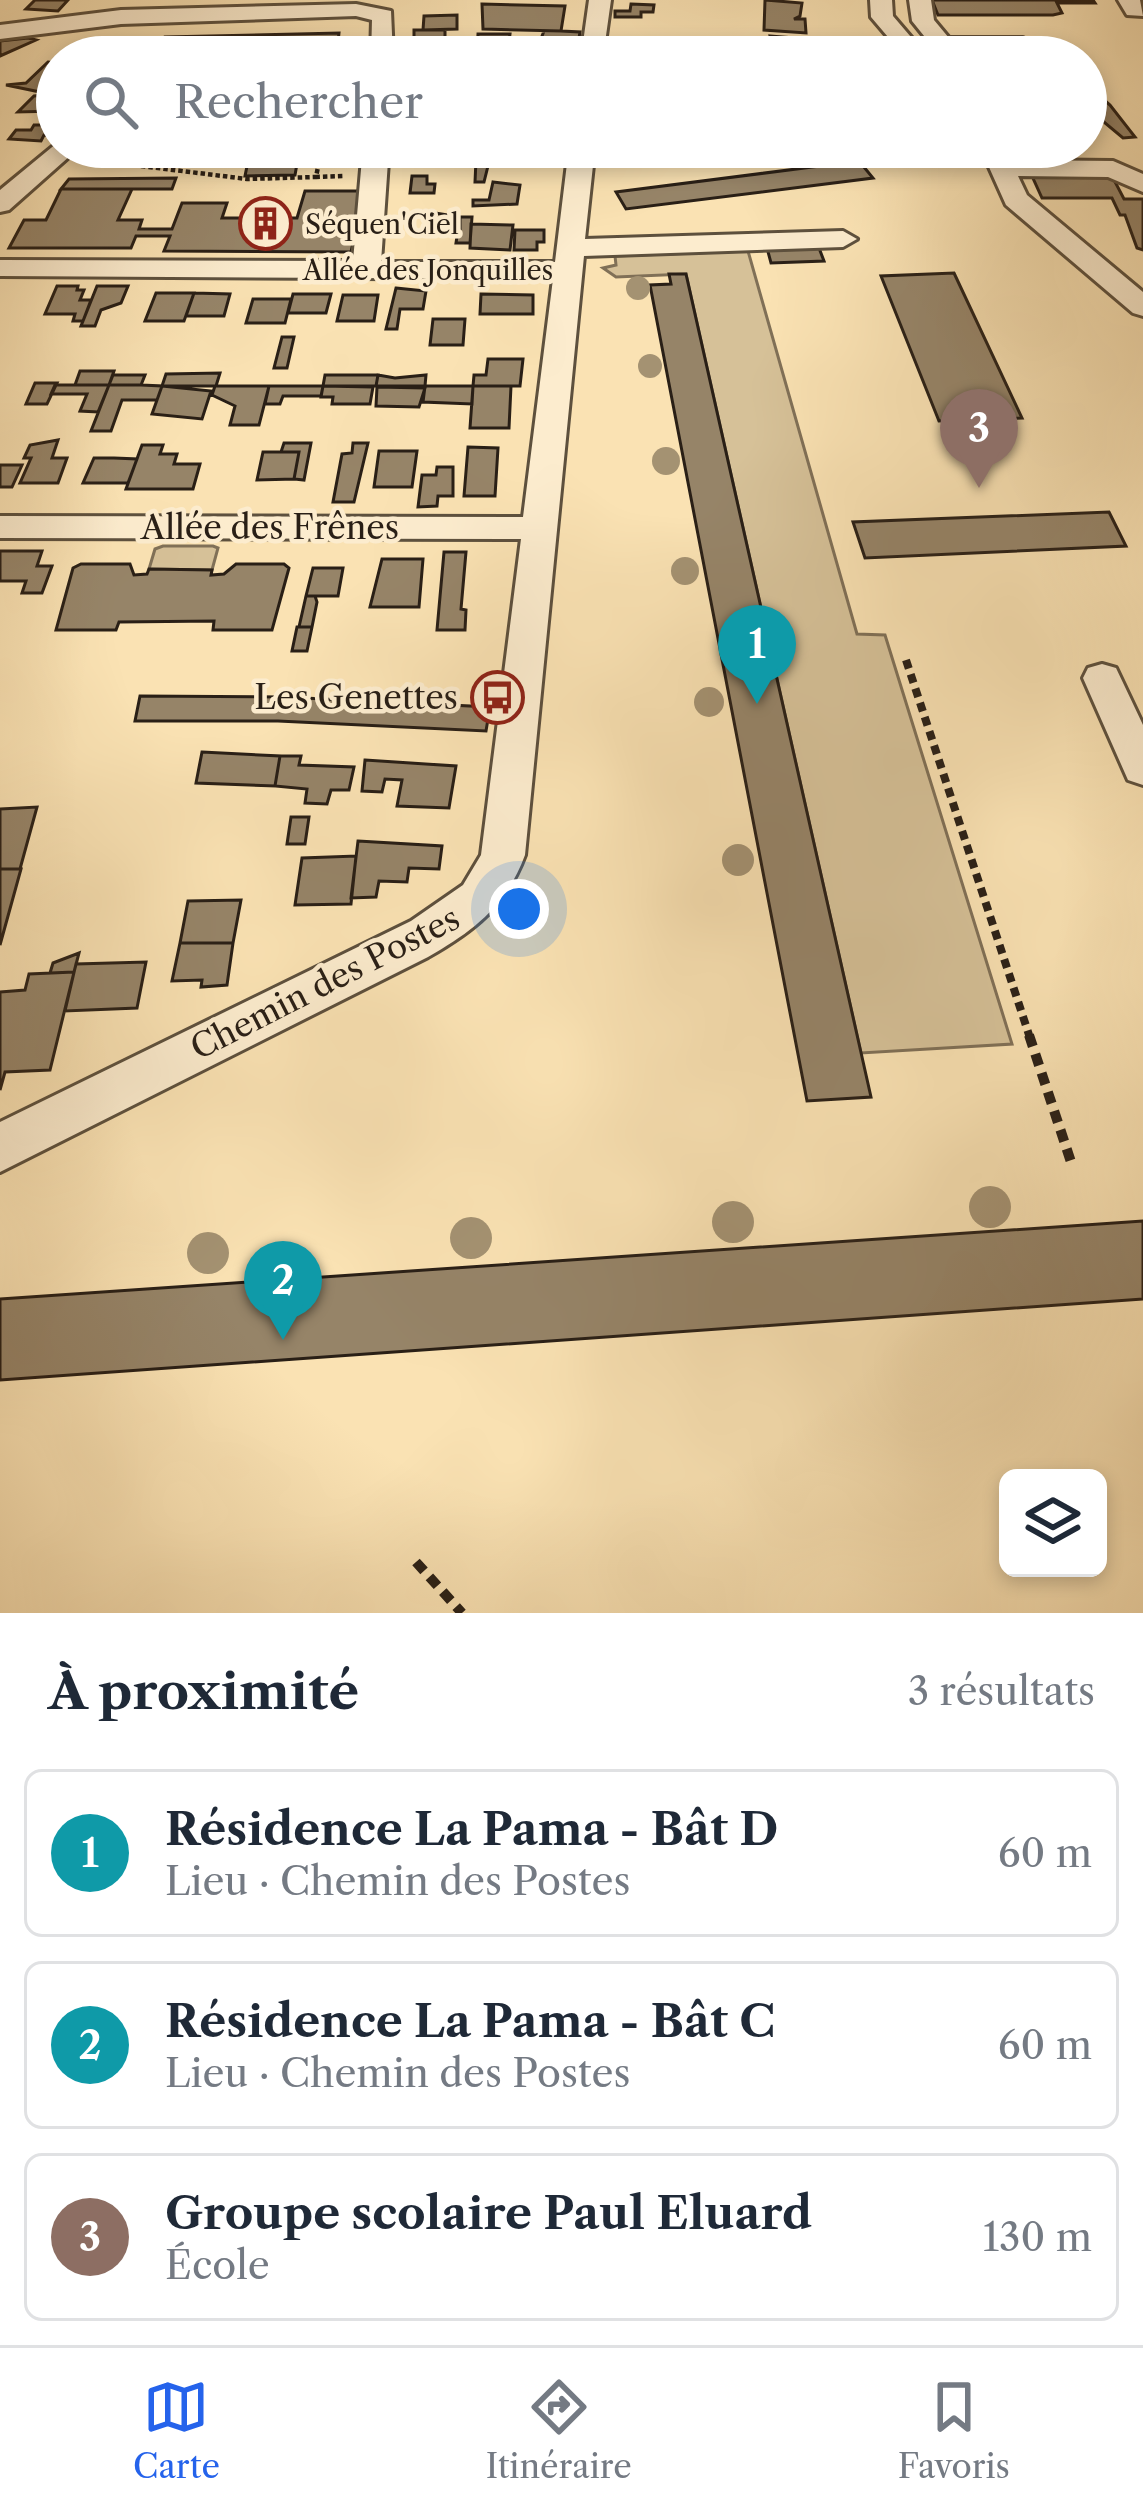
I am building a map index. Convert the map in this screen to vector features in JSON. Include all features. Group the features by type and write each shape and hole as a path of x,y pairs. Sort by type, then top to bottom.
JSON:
{"street":[{"path":"595,36 600,0"},
{"path":"881,0 882,17 898,36"},
{"path":"920,0 923,20 937,36"},
{"path":"1129,0 1136,10 1143,10"},
{"path":"0,32 80,22 118,27 256,6 374,12 384,22 383,36"},
{"path":"59,36 80,22"},
{"path":"16,55 36,47"},
{"path":"0,204 42,168"},
{"path":"366,269 374,168"},
{"name":"Chemin des Postes","path":"0,1148 412,943 478,903 503,855 580,168"},
{"path":"1002,168 1015,199 1143,307"},
{"path":"1103,168 1143,184"},
{"name":"Allée des Jonquilles","path":"0,268 366,269 569,260 843,239"},
{"name":"Allée des Frênes","path":"0,527 540,528"},
{"path":"1102,677 1143,769"}],"path":[{"path":"157,168 247,179 352,176"},
{"path":"316,177 318,168"},
{"path":"906,660 1072,1165"},
{"path":"416,1562 462,1613"}],"shaded area":[{"path":"748,251 857,634 885,635 1012,1044 861,1053 686,274 616,277 603,268 616,265 615,256"},
{"path":"218,548 212,570 149,569 155,549"}],"building":[{"path":"35,0 68,0 58,11 26,9"},
{"path":"765,0 802,3 800,16 794,19 805,19 806,33 764,30"},
{"path":"932,0 1095,3 1057,3 1062,13 1053,15 938,15"},
{"path":"482,4 565,6 561,31 483,29"},
{"path":"631,4 654,5 653,12 615,17 615,11 630,11"},
{"path":"457,15 457,29 423,30 424,16"},
{"path":"414,30 445,30 445,36 414,36"},
{"path":"544,31 580,32 579,36 542,36"},
{"path":"339,33 339,36 208,36"},
{"path":"36,40 0,56 0,41"},
{"path":"36,73 36,91 6,85 26,83"},
{"path":"34,96 36,112 18,112"},
{"path":"1107,102 1135,137 1123,138 1107,125"},
{"path":"36,125 36,141 9,139 16,130 31,130"},
{"path":"247,168 296,168 295,175 245,176"},
{"path":"476,168 488,168 484,182 475,182"},
{"path":"804,168 865,168 873,178 626,209 616,192"},
{"path":"412,176 427,176 427,184 435,184 434,193 410,193"},
{"path":"1032,176 1112,176 1124,199 1143,199 1143,250 1137,248 1125,215 1120,215 1112,198 1042,198"},
{"path":"176,178 172,189 61,189 69,179"},
{"path":"493,182 520,185 517,204 473,206 473,200 489,200"},
{"name":"Séquen'Ciel","path":"61,189 132,189 118,220 142,220 139,229 172,229 182,203 227,203 222,218 297,218 305,191 364,191 351,252 164,251 170,236 136,236 131,248 9,248 24,220 46,220"},
{"path":"423,211 460,217 460,232 429,233 430,218 422,218"},
{"path":"460,217 472,217 470,243 456,243"},
{"path":"471,224 513,225 510,250 470,248"},
{"path":"515,230 544,230 544,242 537,242 537,250 514,250"},
{"path":"767,248 819,248 824,261 771,263"},
{"path":"954,273 1022,418 939,421 881,276"},
{"path":"669,274 686,274 871,1097 807,1101 650,285 671,284"},
{"path":"57,286 84,290 80,300 91,300 83,321 73,321 75,314 45,314"},
{"path":"97,286 128,286 121,303 101,310 95,326 81,326"},
{"path":"396,288 426,291 423,309 400,309 397,329 386,329"},
{"path":"156,293 194,293 184,321 145,321"},
{"path":"194,293 230,294 224,316 186,316"},
{"path":"293,294 331,294 326,313 288,313"},
{"path":"481,294 533,295 533,314 480,314"},
{"path":"343,295 378,295 374,321 337,321"},
{"path":"253,299 291,299 285,323 246,323"},
{"path":"433,319 465,319 463,345 430,345"},
{"path":"282,337 294,337 287,368 274,368"},
{"path":"488,359 523,359 520,386 473,386 474,375 486,375"},
{"path":"80,371 114,371 109,385 75,385"},
{"path":"220,373 216,386 162,386 166,374"},
{"path":"113,375 145,375 141,385 109,385"},
{"path":"325,375 378,375 376,386 323,386"},
{"path":"378,375 426,375 425,386 376,386"},
{"path":"35,383 57,383 47,404 26,404"},
{"path":"55,385 109,385 98,412 80,411 87,394 51,394"},
{"path":"109,385 162,386 157,400 122,400 111,431 91,431"},
{"path":"162,386 211,391 202,419 152,414"},
{"path":"215,386 269,386 259,425 230,425 235,406 212,395"},
{"path":"269,386 323,386 321,396 283,396 280,404 265,404"},
{"path":"323,386 373,387 370,404 332,404 333,397 321,397"},
{"path":"425,386 473,386 472,404 423,402"},
{"path":"473,386 511,386 509,428 470,428"},
{"path":"377,387 425,388 419,407 376,406"},
{"path":"58,440 52,458 67,458 58,483 20,483 31,458 24,458 30,445"},
{"path":"284,443 311,443 304,480 294,479 299,452 281,452"},
{"path":"353,443 368,443 354,502 333,502 342,454 352,453"},
{"path":"142,445 163,445 160,454 177,454 174,464 200,464 193,489 126,489"},
{"path":"468,447 498,448 495,496 464,496"},
{"path":"379,451 417,451 412,487 374,487"},
{"path":"263,452 299,452 294,479 257,480"},
{"path":"94,458 137,459 128,483 83,483"},
{"path":"0,465 22,465 12,487 0,487"},
{"path":"437,467 453,467 453,496 438,496 437,506 418,507 422,475 436,475"},
{"path":"1109,512 1126,546 865,558 853,522"},
{"path":"0,551 42,551 37,566 52,566 42,593 22,593 26,581 0,581"},
{"path":"444,552 466,552 461,609 466,610 465,630 437,630"},
{"path":"382,559 423,559 419,607 370,607"},
{"path":"130,564 134,575 147,574 149,569 224,574 236,564 284,564 289,568 272,630 213,630 214,621 119,622 116,630 56,630 73,568"},
{"path":"313,568 343,568 338,596 306,596"},
{"path":"306,596 315,596 317,602 312,627 299,627"},
{"path":"297,627 312,627 307,651 292,651"},
{"path":"140,696 490,707 486,731 278,721 135,721"},
{"path":"202,752 280,756 275,786 196,783"},
{"path":"280,756 301,756 299,765 354,767 349,790 331,790 327,804 305,803 307,789 275,786"},
{"path":"365,760 456,766 449,808 397,806 402,780 385,779 382,792 362,791"},
{"path":"37,807 20,869 0,869 0,809"},
{"path":"291,817 309,817 305,844 287,844"},
{"path":"358,841 442,846 439,869 409,868 407,882 379,881 376,897 351,898"},
{"path":"356,856 351,904 295,905 302,858"},
{"path":"0,869 21,869 0,945"},
{"path":"241,900 233,943 180,943 188,901"},
{"path":"180,943 233,943 227,985 201,987 202,980 172,981"},
{"path":"79,953 74,972 50,973 53,963"},
{"path":"146,962 137,1008 65,1011 76,964"},
{"path":"74,972 50,1070 5,1072 0,1090 0,992 25,990 29,974"},
{"path":"1143,1221 1143,1299 0,1380 0,1299"}],"place":[{"name":"Séquen'Ciel","path":"266,224"},
{"name":"Groupe scolaire Paul Eluard","path":"979,488"},
{"name":"Les Genettes","path":"497,697"},
{"name":"Résidence La Pama - Bât D","path":"757,704"},
{"name":"Résidence La Pama - Bât C","path":"283,1340"}]}
